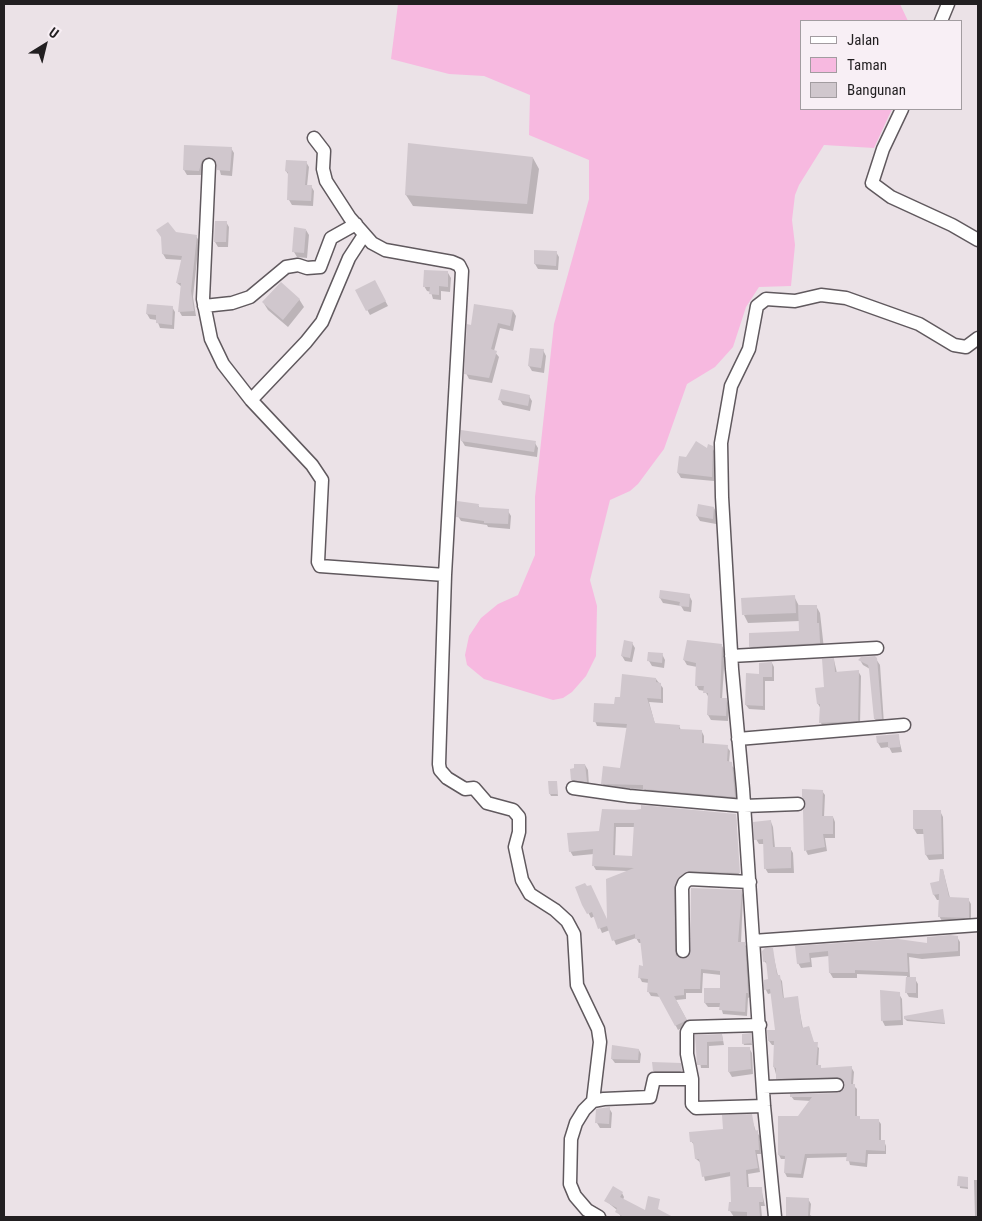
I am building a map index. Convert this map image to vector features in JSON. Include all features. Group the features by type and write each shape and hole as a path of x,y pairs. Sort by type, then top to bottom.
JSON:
{"street":[{"path":"941,20 948,4"},
{"path":"902,110 883,149 872,183 892,197 952,225 978,240"},
{"path":"314,138 324,151 323,169 326,181 337,200 372,243 385,250 452,262 459,265 462,271 445,575 439,764 440,770 448,778 465,789 474,788 487,803 513,810 519,817 519,832 515,846 522,880 530,894 555,910 567,921 574,934 577,985 598,1028 600,1042 593,1101 576,1123 570,1139 569,1171 575,1196 587,1210 598,1217"},
{"path":"209,166 204,306 216,352 251,400 312,465 322,480 318,562 320,566 445,575"},
{"path":"204,306 232,303 250,297 286,267 298,265 307,268 320,267 331,238 356,224"},
{"path":"251,400 322,322 349,258 364,235"},
{"path":"775,1217 764,1106 750,882 731,656 721,443 731,386 749,350 758,306 766,299 795,301 821,295 846,298 918,324 960,347 971,344 978,338"},
{"path":"731,656 877,648"},
{"path":"738,739 904,725"},
{"path":"573,788 629,796 744,806 798,804"},
{"path":"683,951 682,888 684,883 689,880 750,882"},
{"path":"753,941 978,926"},
{"path":"760,1025 690,1027 686,1036 692,1078 692,1100 696,1108 764,1106"},
{"path":"593,1101 647,1098 652,1095 651,1085 654,1079 692,1078"},
{"path":"763,1087 837,1085"}],"green space":[{"path":"398,4 900,4 908,20 800,20 800,110 892,110 874,148 824,145 799,185 795,195 792,220 795,245 791,286 759,287 746,307 733,347 715,367 687,384 664,449 638,484 630,491 610,500 590,580 597,606 596,656 586,676 572,692 563,698 553,700 484,679 467,665 465,655 469,636 481,618 498,604 518,595 535,555 535,497 554,324 589,199 589,160 529,135 530,95 484,76 449,74 391,59"}],"building":[{"path":"408,143 533,157 527,204 405,195"},
{"path":"184,145 232,147 230,171 217,170 216,161 209,157 202,160 199,171 183,170"},
{"path":"286,160 307,161 305,185 312,185 311,201 287,200 288,172 285,171"},
{"path":"215,221 227,221 226,242 214,242"},
{"path":"168,222 176,232 197,235 191,291 194,311 178,312 181,283 176,283 182,256 162,254 161,237 156,230"},
{"path":"294,227 306,229 304,253 292,252"},
{"path":"534,250 557,251 556,266 534,264"},
{"path":"424,270 448,271 448,287 439,286 439,295 429,294 430,287 423,287"},
{"path":"375,280 386,301 366,311 355,290"},
{"path":"281,282 300,299 283,320 262,302"},
{"path":"147,304 173,306 172,325 156,323 156,315 146,314"},
{"path":"474,304 513,310 510,326 498,323 491,349 497,351 489,378 464,374 467,324 471,325"},
{"path":"530,348 544,349 541,368 528,366"},
{"path":"501,389 530,395 528,406 498,400"},
{"path":"461,430 536,441 534,452 461,441"},
{"path":"696,441 707,448 708,444 713,446 712,477 677,473 679,456 686,457"},
{"path":"457,501 479,504 478,507 509,509 508,524 484,523 484,521 456,517"},
{"path":"698,504 714,507 713,519 696,516"},
{"path":"660,590 690,594 689,607 679,606 680,602 659,598"},
{"path":"795,595 796,613 742,615 741,598"},
{"path":"798,605 817,605 820,643 749,647 749,633 799,631"},
{"path":"624,640 633,642 630,658 621,656"},
{"path":"687,640 722,644 720,698 727,698 726,716 707,715 708,693 703,693 704,686 695,686 696,663 683,660"},
{"path":"648,652 663,653 662,663 647,661"},
{"path":"875,656 877,658 882,719 874,719 868,665 858,660 861,657"},
{"path":"834,658 835,672 859,670 858,721 819,723 820,704 817,704 815,688 824,687 822,659"},
{"path":"772,662 772,677 763,677 763,706 745,705 746,673 759,674 759,663"},
{"path":"622,674 656,678 656,682 661,683 661,699 647,698 655,723 680,725 679,729 702,730 702,743 728,745 727,761 732,762 735,797 643,789 643,785 601,784 603,766 620,768 627,724 593,722 594,703 614,704 615,697 620,697"},
{"path":"899,734 900,747 888,748 888,742 877,743 876,736"},
{"path":"574,764 585,764 587,782 571,780 570,769 574,768"},
{"path":"548,781 557,781 558,794 549,794"},
{"path":"802,789 823,790 822,816 833,816 833,834 823,834 825,847 804,851 803,810 806,804 802,797"},
{"path":"641,805 736,814 740,873 689,871 679,877 674,888 675,951 676,956 683,959 690,954 691,888 742,890 738,942 745,942 748,993 746,993 745,1012 719,1010 720,1003 704,1003 704,988 720,988 720,971 701,969 700,989 684,989 684,995 674,996 687,1020 675,1026 657,993 647,992 648,979 638,978 639,965 643,966 640,939 635,939 635,934 612,941 607,926 598,929 592,912 587,914 582,905 575,887 585,883 587,886 591,885 607,919 606,879 634,868 592,866 593,849 569,852 567,833 599,831 602,809 641,809","holes":["614,823 634,823 632,856 613,855"]},
{"path":"913,810 941,810 942,854 925,855 923,829 913,829"},
{"path":"771,820 773,847 791,847 791,868 764,869 763,839 754,840 753,822"},
{"path":"940,869 943,869 949,897 969,898 969,918 938,917 939,894 933,895 930,883 939,881"},
{"path":"958,936 958,951 907,953 908,972 855,970 855,973 829,973 828,951 809,953 810,962 797,964 795,946 898,939 927,943 927,937"},
{"path":"765,948 773,948 777,975 780,975 783,998 798,996 802,1028 809,1026 814,1042 818,1042 816,1065 821,1065 821,1068 852,1066 851,1084 855,1084 855,1116 860,1116 860,1119 879,1119 879,1140 885,1140 885,1151 866,1150 865,1163 846,1161 847,1153 805,1154 801,1174 784,1173 785,1156 778,1155 778,1116 798,1116 812,1097 790,1097 790,1094 838,1093 844,1089 845,1084 841,1078 837,1077 776,1079 776,1068 773,1067 774,1041 768,1041 767,1030 775,1030 770,989 764,990 764,980 768,979 766,961 763,962 762,951"},
{"path":"906,977 916,977 916,993 905,993"},
{"path":"880,990 900,992 901,1020 881,1021"},
{"path":"943,1009 945,1023 904,1019 904,1016"},
{"path":"751,1033 752,1043 742,1044 742,1034"},
{"path":"722,1034 723,1041 707,1042 707,1065 697,1065 695,1035"},
{"path":"612,1045 639,1049 638,1060 611,1059"},
{"path":"728,1047 750,1047 751,1069 728,1072"},
{"path":"652,1062 681,1063 682,1071 653,1071"},
{"path":"610,1107 609,1124 595,1123 596,1109"},
{"path":"752,1114 755,1131 758,1130 759,1150 755,1150 758,1168 746,1170 747,1187 762,1187 763,1202 759,1202 760,1217 747,1217 747,1212 728,1211 729,1202 731,1202 730,1172 702,1177 699,1159 695,1159 693,1142 690,1142 689,1132 723,1129 722,1115"},
{"path":"958,1176 968,1177 968,1187 957,1186"},
{"path":"613,1186 623,1192 620,1197 645,1210 648,1196 660,1199 658,1209 673,1217 624,1217 615,1212 617,1208 604,1201"},
{"path":"786,1197 809,1198 808,1217 786,1217"}]}
